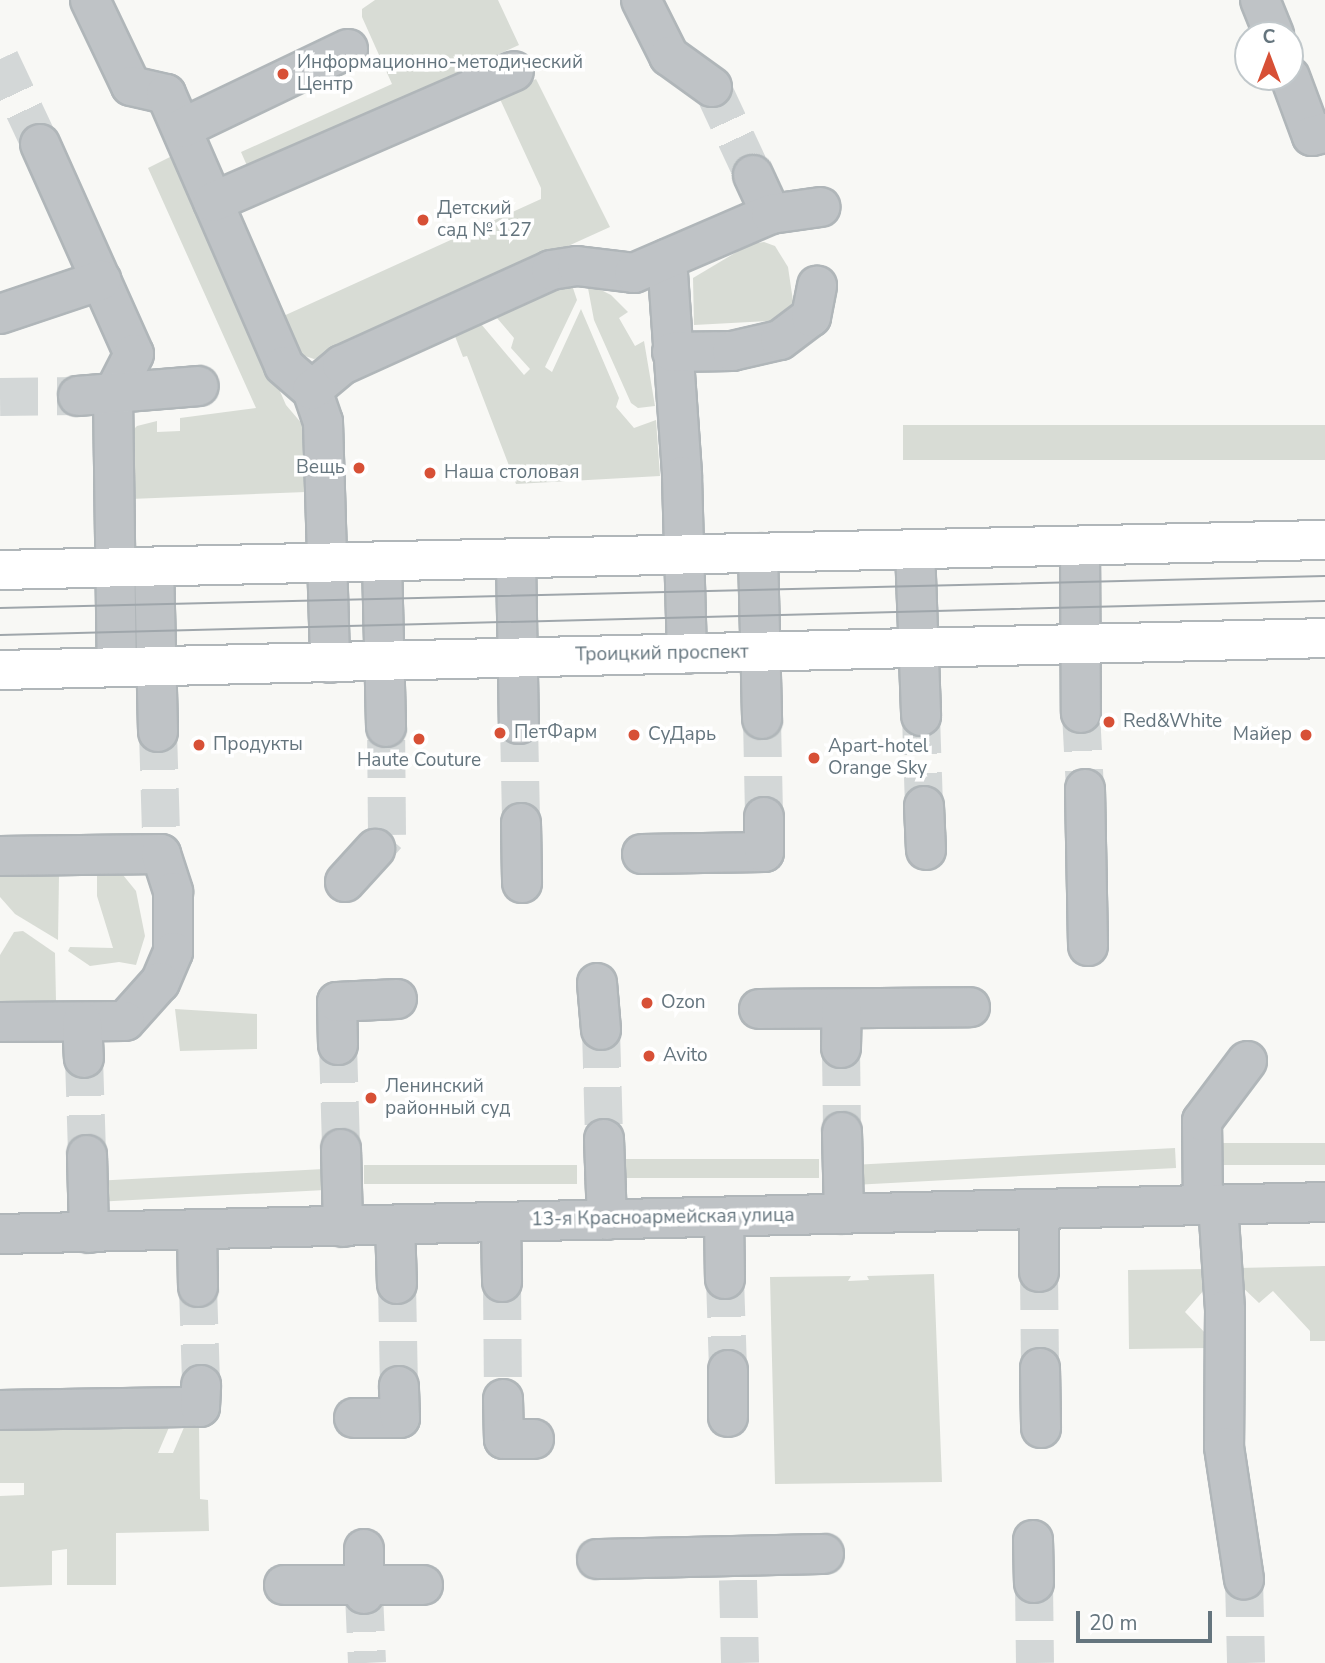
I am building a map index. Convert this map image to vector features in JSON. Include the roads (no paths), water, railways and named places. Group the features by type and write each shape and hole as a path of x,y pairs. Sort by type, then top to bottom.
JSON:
{"main road":[{"path":"0,570 1325,540"},
{"name":"Троицкий проспект","path":"0,670 1325,638"}],"street":[{"path":"90,0 131,86 166,94 284,366 312,390 323,422 330,663"},
{"path":"641,0 668,56 712,87"},
{"path":"1260,0 1268,21"},
{"path":"183,128 348,49"},
{"path":"213,202 514,71"},
{"path":"1295,91 1312,136 1325,133"},
{"path":"40,144 134,354 96,396 115,568 117,667"},
{"path":"753,175 771,214"},
{"path":"312,390 342,365 551,270 577,266 634,272 771,214 821,208"},
{"path":"667,259 685,555 687,654"},
{"path":"0,314 101,280"},
{"path":"672,352 732,351 780,340 811,317 817,286"},
{"path":"96,396 200,386"},
{"path":"1080,546 1081,713"},
{"path":"915,550 920,716"},
{"path":"758,553 762,719"},
{"path":"516,559 519,724"},
{"path":"382,562 386,727"},
{"path":"154,567 158,732"},
{"path":"1085,789 1088,946"},
{"path":"924,806 926,850"},
{"path":"642,854 764,852 764,817"},
{"path":"521,823 522,883"},
{"path":"0,856 161,844 173,892 173,952 160,982 125,1021 83,1040 0,1022"},
{"path":"345,881 375,849"},
{"path":"597,982 601,1030"},
{"path":"338,1045 337,1002 397,999"},
{"path":"759,1009 970,1007"},
{"path":"841,1048 842,1009"},
{"path":"1244,1579 1224,1447 1225,1310 1202,1121 1247,1061"},
{"path":"842,1132 844,1214"},
{"path":"604,1139 607,1220"},
{"path":"341,1149 343,1227"},
{"path":"86,1156 89,1233"},
{"name":"13-я Красноармейская улица","path":"0,1234 1325,1202"},
{"path":"1038,1209 1039,1272"},
{"path":"724,1217 725,1279"},
{"path":"501,1222 502,1282"},
{"path":"395,1225 397,1284"},
{"path":"197,1230 198,1287"},
{"path":"1040,1368 1041,1428"},
{"path":"728,1370 729,1417"},
{"path":"0,1410 200,1407 201,1385"},
{"path":"354,1418 400,1418 399,1386"},
{"path":"503,1399 504,1438 534,1438"},
{"path":"1033,1539 1034,1583"},
{"path":"597,1559 738,1568 824,1554"},
{"path":"284,1586 364,1576 423,1585"}],"tunnel":[{"path":"0,59 40,144"},
{"path":"712,87 753,175"},
{"path":"0,397 78,396"},
{"path":"1081,713 1085,789"},
{"path":"921,716 924,806"},
{"path":"762,719 764,817"},
{"path":"519,724 521,823"},
{"path":"375,849 387,835 386,727"},
{"path":"158,732 161,835"},
{"path":"601,1030 604,1139"},
{"path":"338,1045 341,1149"},
{"path":"841,1048 842,1132"},
{"path":"84,1058 87,1155"},
{"path":"1039,1272 1040,1368"},
{"path":"725,1279 728,1370"},
{"path":"502,1282 503,1399"},
{"path":"397,1284 399,1386"},
{"path":"198,1287 201,1385"},
{"path":"1244,1579 1246,1663"},
{"path":"738,1580 740,1663"},
{"path":"1034,1583 1035,1663"},
{"path":"364,1594 367,1663"}],"tram line":[{"path":"0,608 1325,576"},
{"path":"0,635 1325,601"}],"place":[{"name":"Информационно-методический Центр","path":"283,74"},
{"name":"Детский сад № 127","path":"423,220"},
{"name":"Вещь","path":"359,468"},
{"name":"Наша столовая","path":"430,473"},
{"name":"Red&White","path":"1109,722"},
{"name":"ПетФарм","path":"500,733"},
{"name":"СуДарь","path":"634,735"},
{"name":"Майер","path":"1306,735"},
{"name":"Haute Couture","path":"419,739"},
{"name":"Продукты","path":"199,745"},
{"name":"Apart-hotel Orange Sky","path":"814,758"},
{"name":"Ozon","path":"647,1003"},
{"name":"Avito","path":"649,1056"},
{"name":"Ленинский районный суд","path":"371,1098"}]}
